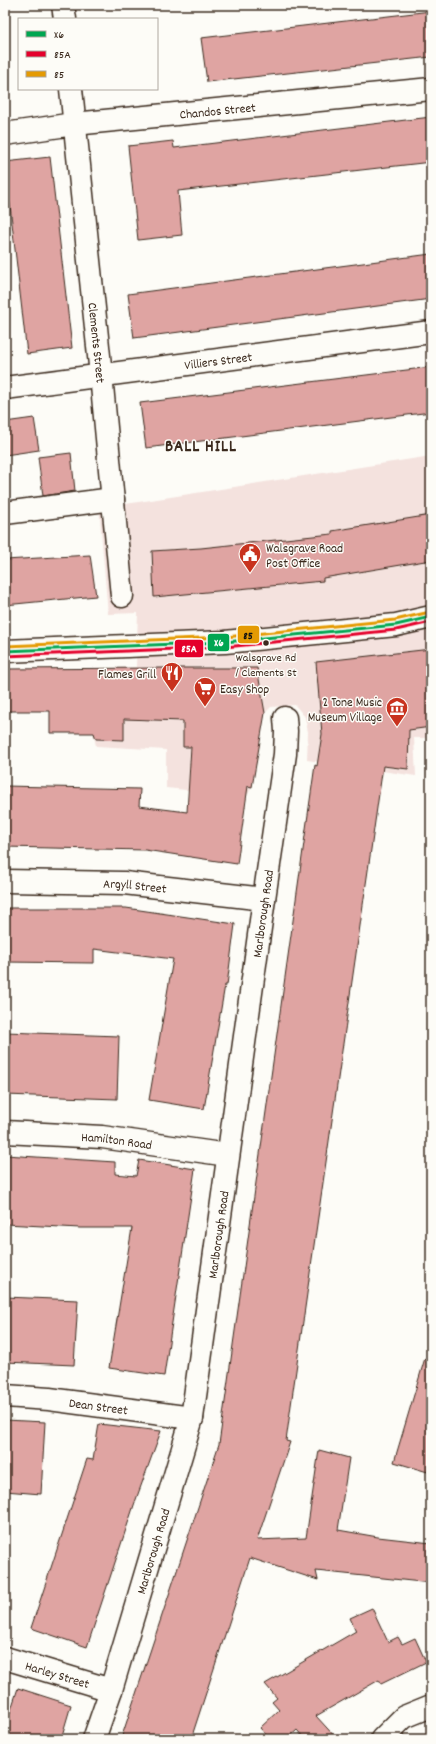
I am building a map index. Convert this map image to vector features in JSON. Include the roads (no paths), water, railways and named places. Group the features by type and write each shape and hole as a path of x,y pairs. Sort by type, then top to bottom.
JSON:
{"main road":[{"path":"63,5 65,18"},
{"name":"Chandos Street","path":"5,134 74,124 431,89"},
{"name":"Clements Street","path":"71,90 101,375 122,596"},
{"name":"Villiers Street","path":"5,388 431,332"},
{"path":"5,513 113,499"},
{"path":"5,651 225,642 396,625 431,617"},
{"name":"Marlborough Road","path":"94,1739 111,1690 192,1418 285,754 285,718"},
{"name":"Argyll Street","path":"5,882 124,883 264,899"},
{"name":"Hamilton Road","path":"5,1132 102,1137 228,1155"},
{"name":"Dean Street","path":"5,1396 49,1399 192,1418"},
{"name":"Harley Street","path":"5,1658 111,1690"},
{"path":"382,1739 404,1717 431,1706"}],"place":[{"name":"Walsgrave Road Post Office","path":"250,574"},
{"name":"Walsgrave Rd / Clements St","path":"266,643"},
{"name":"Flames Grill","path":"172,692"},
{"name":"Easy Shop","path":"205,708"},
{"name":"2 Tone Music Museum Village","path":"397,728"}],"district":[{"name":"BALL HILL","path":"201,445"}]}
